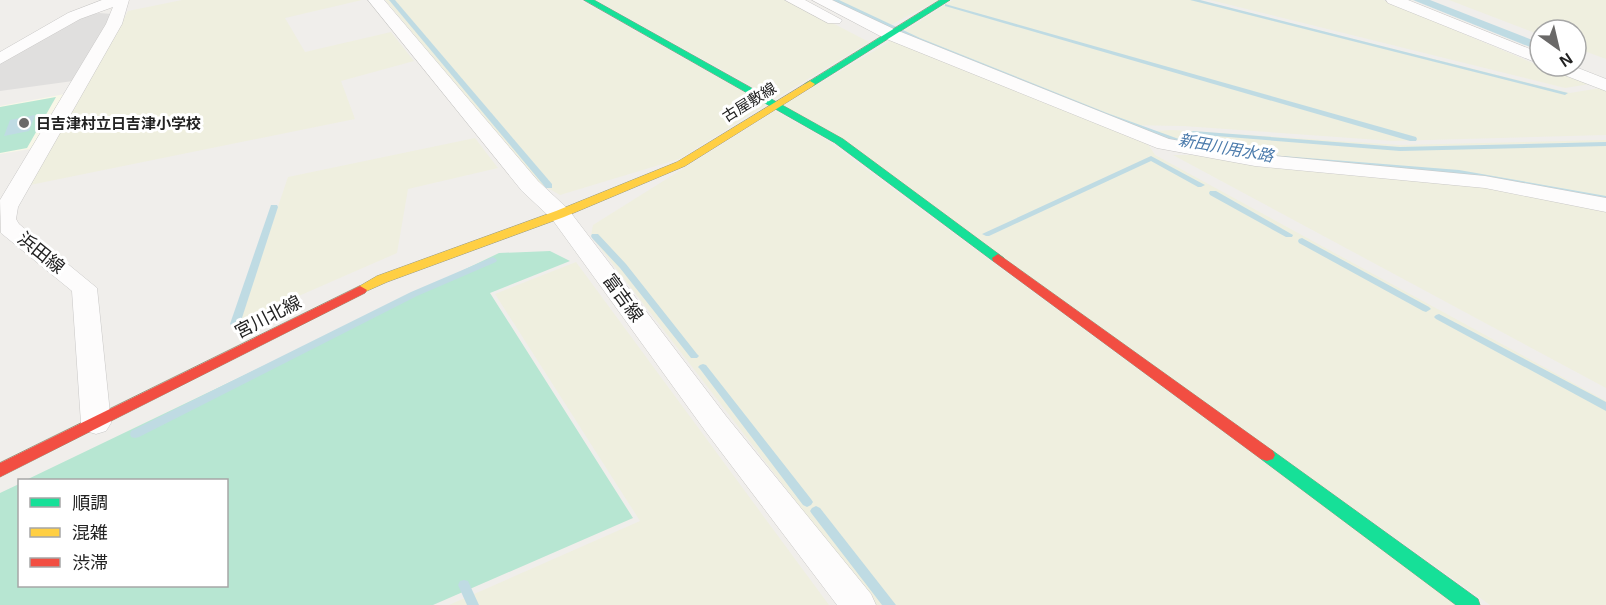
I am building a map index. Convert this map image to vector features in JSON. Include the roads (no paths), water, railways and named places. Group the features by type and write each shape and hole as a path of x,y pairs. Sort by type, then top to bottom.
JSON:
{"street":[{"path":"0,59 74,16 116,0"},
{"name":"浜田線","path":"96,423 84,288 9,228 5,219 7,207 114,24 122,4 121,0"},
{"name":"富吉線","path":"376,0 530,186 560,214 716,424 858,605"},
{"path":"588,0 839,141 1471,605"},
{"path":"793,0 884,38 1164,144 1255,160 1485,182 1606,205"},
{"path":"820,0 884,38"},
{"name":"古屋敷線","path":"560,214 681,164 946,0"},
{"path":"1394,0 1528,54"},
{"path":"1586,78 1606,86"},
{"name":"宮川北線","path":"0,470 382,279 560,214"}],"water":[{"path":"827,0 839,0 920,38 1107,113 1187,142 1245,153 1459,170 1606,196 1606,201 1245,157 1177,144 995,73"},
{"path":"1413,0 1430,0 1528,38 1528,46"},
{"path":"35,115 29,131 4,136 10,120"}],"waterway":[{"path":"392,0 549,186"},
{"path":"1193,0 1565,93"},
{"path":"947,5 1413,139"},
{"name":"新田川用水路","path":"1193,133 1400,149 1606,144"},
{"path":"986,234 1151,158 1201,185"},
{"path":"1213,193 1289,235"},
{"path":"235,324 274,207"},
{"path":"595,236 623,266 694,356"},
{"path":"1302,241 1426,309"},
{"path":"135,434 414,294 493,260"},
{"path":"1439,317 1606,407"},
{"path":"703,367 807,502"},
{"path":"816,511 890,605"},
{"path":"464,585 473,605"}],"place":[{"name":"日吉津村立日吉津小学校","path":"24,123"}]}
